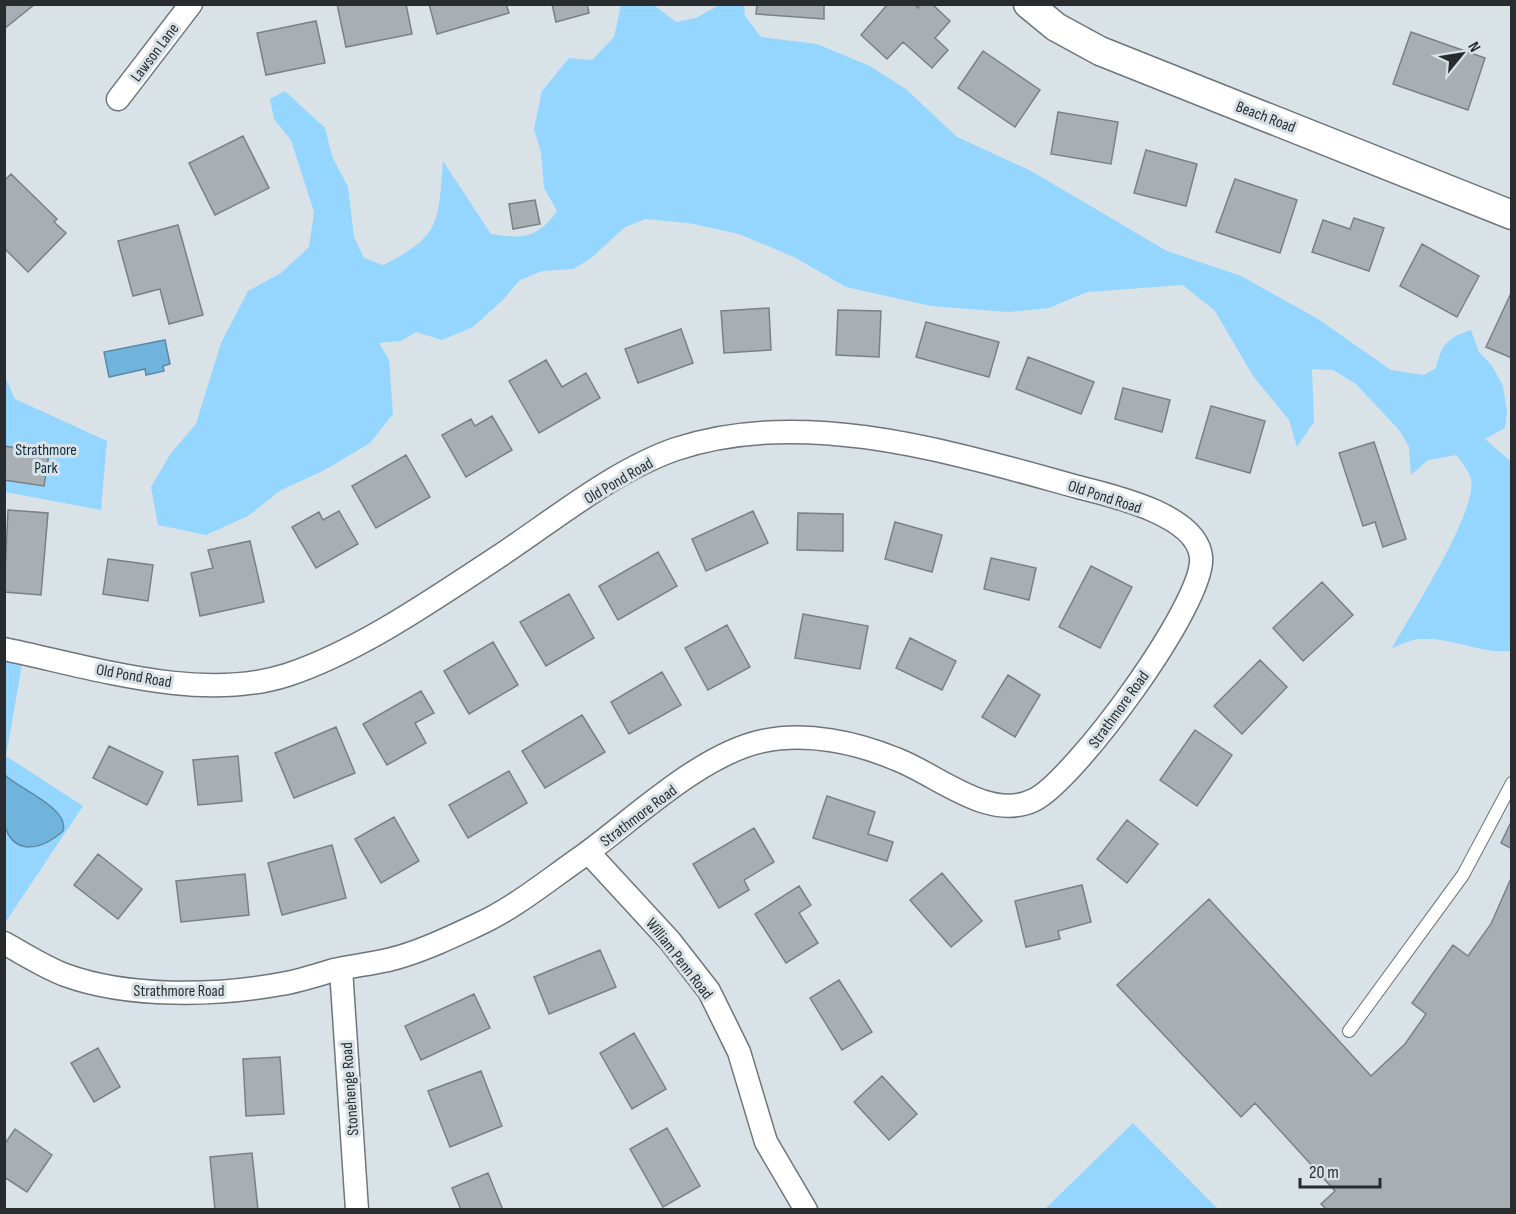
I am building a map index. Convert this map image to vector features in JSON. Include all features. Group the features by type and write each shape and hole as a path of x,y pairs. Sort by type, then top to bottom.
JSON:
{"street":[{"name":"Lawson Lane","path":"118,99 191,4"},
{"name":"Beach Road","path":"1028,4 1056,27 1100,51 1512,215"},
{"name":"Old Pond Road","path":"4,649 166,683 241,684 286,675 348,648 440,595 630,470 675,449 735,434 805,432 891,441 989,463 1121,498 1187,528 1197,540 1201,553 1201,574 1190,601"},
{"name":"Strathmore Road","path":"4,943 63,974 122,990 222,992 284,984 341,969 393,959 483,923 588,852 697,771 735,749 768,740 824,739 854,745 899,760 975,798 1001,807 1014,808 1041,798 1072,770 1145,673 1190,601"},
{"name":"William Penn Road","path":"588,852 670,941 709,991 739,1052 766,1142 806,1209"},
{"name":"Stonehenge Road","path":"341,969 357,1209"}],"lane":[{"path":"1349,1031 1463,875 1512,783"}],"green space":[{"path":"621,5 654,5 676,22 696,18 719,5 744,5 745,16 761,37 817,44 870,66 907,90 957,137 1031,171 1167,251 1241,276 1318,319 1391,370 1424,375 1436,368 1444,347 1451,339 1471,330 1479,352 1492,366 1503,386 1507,412 1505,428 1485,439 1509,460 1511,459 1511,651 1488,650 1430,639 1415,640 1392,648 1441,564 1464,514 1470,494 1471,479 1457,455 1428,460 1411,475 1409,447 1400,431 1356,384 1333,370 1312,369 1314,422 1297,447 1289,420 1253,376 1215,311 1183,285 1087,292 1049,308 1008,312 931,306 846,287 794,257 739,234 688,223 645,219 625,227 590,259 573,269 542,271 520,280 503,300 473,327 442,340 416,332 401,341 379,343 389,360 393,414 370,443 323,471 281,490 248,516 206,535 158,525 151,487 171,453 196,424 221,343 248,291 281,273 309,247 314,212 291,140 274,119 270,99 285,91 325,128 332,156 348,187 354,237 364,258 383,265 417,245 427,235 437,213 443,161 491,234 528,235 536,232 557,211 544,188 541,152 534,129 542,91 569,58 592,60 614,37"},
{"name":"Strathmore Park","path":"4,375 15,399 107,441 101,510 5,492"},
{"path":"5,655 23,659 6,756 83,806 5,923"},
{"path":"1133,1123 1218,1209 1045,1209"}],"shaded area":[{"path":"165,340 170,364 163,366 164,371 146,375 145,369 109,377 104,352"},
{"path":"5,775 59,814 63,823 63,831 38,846 21,846 14,842 8,834 3,818"}],"building":[{"path":"4,4 35,4 4,29"},
{"path":"337,4 406,4 412,34 346,47"},
{"path":"429,4 506,4 509,13 437,34"},
{"path":"552,4 587,4 589,13 556,22"},
{"path":"757,4 824,4 824,19 756,14"},
{"path":"888,4 914,4 918,8 920,4 932,4 950,21 935,38 948,50 932,68 903,42 887,59 861,35"},
{"path":"316,21 325,63 266,75 257,33"},
{"path":"1411,32 1485,58 1468,110 1393,84"},
{"path":"983,51 1040,90 1015,127 958,88"},
{"path":"1058,112 1118,122 1111,164 1051,154"},
{"path":"243,136 269,188 215,215 189,163"},
{"path":"1146,150 1197,164 1186,206 1134,193"},
{"path":"11,174 57,219 54,222 66,233 28,272 4,248 4,181"},
{"path":"1235,179 1297,200 1280,253 1216,232"},
{"path":"535,200 540,224 513,229 509,204"},
{"path":"1354,218 1384,228 1369,271 1312,252 1323,220 1350,229"},
{"path":"178,225 203,315 169,324 160,289 133,296 118,241"},
{"path":"1422,244 1479,276 1457,317 1400,286"},
{"path":"1512,291 1512,358 1486,347"},
{"path":"769,308 771,350 724,353 721,311"},
{"path":"838,310 881,311 879,357 836,355"},
{"path":"926,322 999,342 989,377 916,357"},
{"path":"681,329 693,363 638,383 625,349"},
{"path":"1028,357 1094,382 1081,414 1016,389"},
{"path":"546,360 562,387 586,373 600,398 539,433 509,381"},
{"path":"1123,388 1170,400 1162,432 1115,419"},
{"path":"1211,406 1265,421 1250,473 1196,458"},
{"path":"492,416 512,450 466,477 442,435 471,419 475,426"},
{"path":"1374,442 1406,539 1383,547 1375,522 1363,526 1339,453"},
{"path":"4,446 49,453 44,486 4,480"},
{"path":"406,455 430,497 376,528 352,486"},
{"path":"8,510 48,513 41,595 4,592"},
{"path":"339,511 358,544 316,568 292,527 319,512 323,520"},
{"path":"753,511 768,543 706,571 692,539"},
{"path":"798,513 843,514 843,551 797,550"},
{"path":"895,522 942,535 932,572 885,559"},
{"path":"250,541 264,602 200,616 191,573 213,568 208,550"},
{"path":"658,552 677,586 618,620 599,586"},
{"path":"991,558 1036,568 1029,600 984,589"},
{"path":"108,559 153,565 148,601 103,594"},
{"path":"1091,566 1132,587 1100,648 1059,627"},
{"path":"1322,582 1353,615 1303,661 1273,628"},
{"path":"569,594 594,638 546,666 520,622"},
{"path":"803,614 868,626 860,669 795,658"},
{"path":"727,625 750,667 708,690 685,648"},
{"path":"910,638 956,661 942,690 896,668"},
{"path":"493,642 518,685 469,714 444,671"},
{"path":"1260,660 1287,687 1242,734 1214,706"},
{"path":"662,672 681,705 629,734 611,702"},
{"path":"1008,675 1040,695 1015,737 982,717"},
{"path":"421,691 434,713 415,723 426,743 387,765 363,724"},
{"path":"582,715 605,752 545,788 522,751"},
{"path":"336,727 355,773 294,798 275,753"},
{"path":"1195,730 1232,755 1197,806 1160,780"},
{"path":"109,746 163,772 147,805 93,778"},
{"path":"238,756 242,801 198,805 193,760"},
{"path":"509,771 527,803 468,838 449,805"},
{"path":"827,796 875,812 868,834 893,842 887,861 813,838"},
{"path":"394,817 419,861 381,883 355,839"},
{"path":"1127,820 1158,844 1127,883 1097,859"},
{"path":"1512,820 1512,849 1501,843"},
{"path":"754,828 774,862 744,880 749,890 719,908 693,864"},
{"path":"332,845 346,898 282,915 268,863"},
{"path":"98,854 142,889 118,919 74,885"},
{"path":"942,873 982,921 951,947 910,900"},
{"path":"245,874 249,915 181,922 176,881"},
{"path":"1512,876 1512,1210 1327,1210 1321,1204 1335,1191 1255,1103 1241,1117 1117,985 1209,899 1371,1076 1405,1044 1426,1014 1412,1003 1453,945 1468,956 1491,924"},
{"path":"1082,885 1091,922 1058,931 1060,939 1026,947 1015,901"},
{"path":"799,886 811,905 799,913 818,943 786,963 755,914"},
{"path":"600,950 616,987 549,1014 534,977"},
{"path":"839,980 872,1032 842,1050 810,998"},
{"path":"474,994 490,1028 421,1060 405,1026"},
{"path":"634,1033 666,1089 632,1109 600,1053"},
{"path":"98,1048 120,1087 94,1102 71,1063"},
{"path":"280,1057 284,1114 246,1116 243,1059"},
{"path":"481,1071 502,1126 450,1147 428,1091"},
{"path":"882,1076 917,1114 889,1140 854,1102"},
{"path":"667,1128 700,1186 663,1207 630,1149"},
{"path":"15,1129 52,1155 27,1192 4,1177 4,1145"},
{"path":"252,1153 258,1210 215,1210 210,1157"},
{"path":"488,1173 503,1210 461,1210 452,1188"}]}
